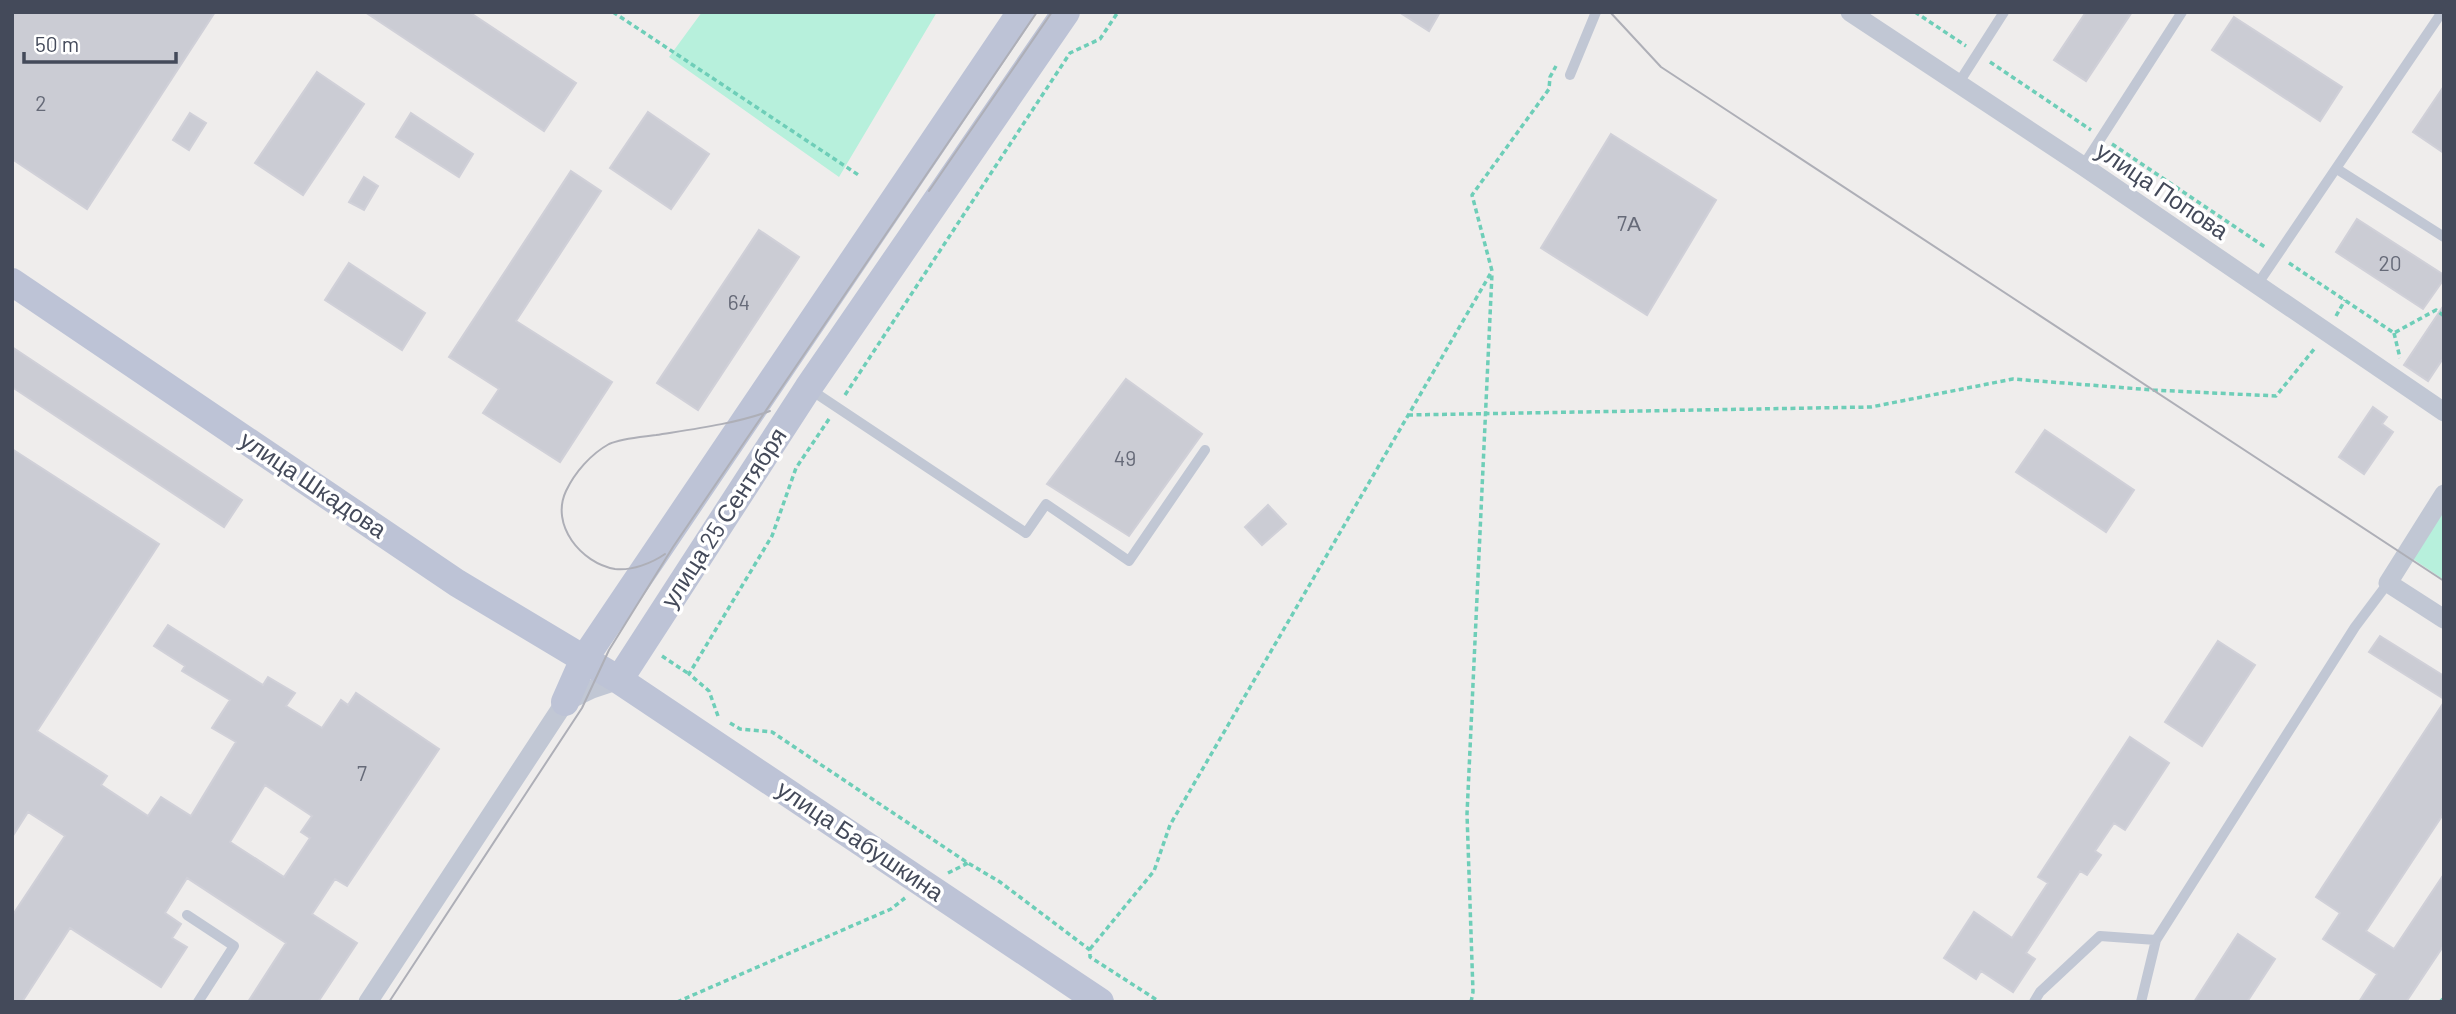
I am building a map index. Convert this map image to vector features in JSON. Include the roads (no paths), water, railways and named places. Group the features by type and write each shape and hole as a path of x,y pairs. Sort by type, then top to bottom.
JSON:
{"main road":[{"path":"565,702 584,659 1021,12"},
{"name":"улица 25 Сентября","path":"619,680 808,388 1066,12"},
{"name":"улица Шкадова","path":"12,282 457,583 619,680"},
{"name":"улица Бабушкина","path":"619,680 1100,1002"}],"street":[{"name":"улица Попова","path":"1850,12 2444,412"},
{"path":"2444,494 2388,583 2444,619"},
{"path":"368,1002 565,702 619,680"}],"lane":[{"path":"1570,75 1596,12"},
{"path":"1958,84 2004,12"},
{"path":"2082,166 2182,12"},
{"path":"2257,286 2442,12"},
{"path":"2337,169 2444,237"},
{"path":"808,388 1026,533 1046,504 1129,561 1205,450"},
{"path":"2141,1002 2156,940 2355,627 2388,583"},
{"path":"187,915 234,946 198,1002"},
{"path":"2034,1002 2040,992 2100,936 2156,940"}],"tram line":[{"path":"389,1002 582,708 609,650 673,547 1037,12"},
{"path":"929,191 1052,12"},
{"path":"1610,12 1661,67 2444,581"},
{"path":"665,554 642,566 615,569 602,565 580,551 562,517 566,491 579,470 596,453 614,442 714,426 770,411"}]}
